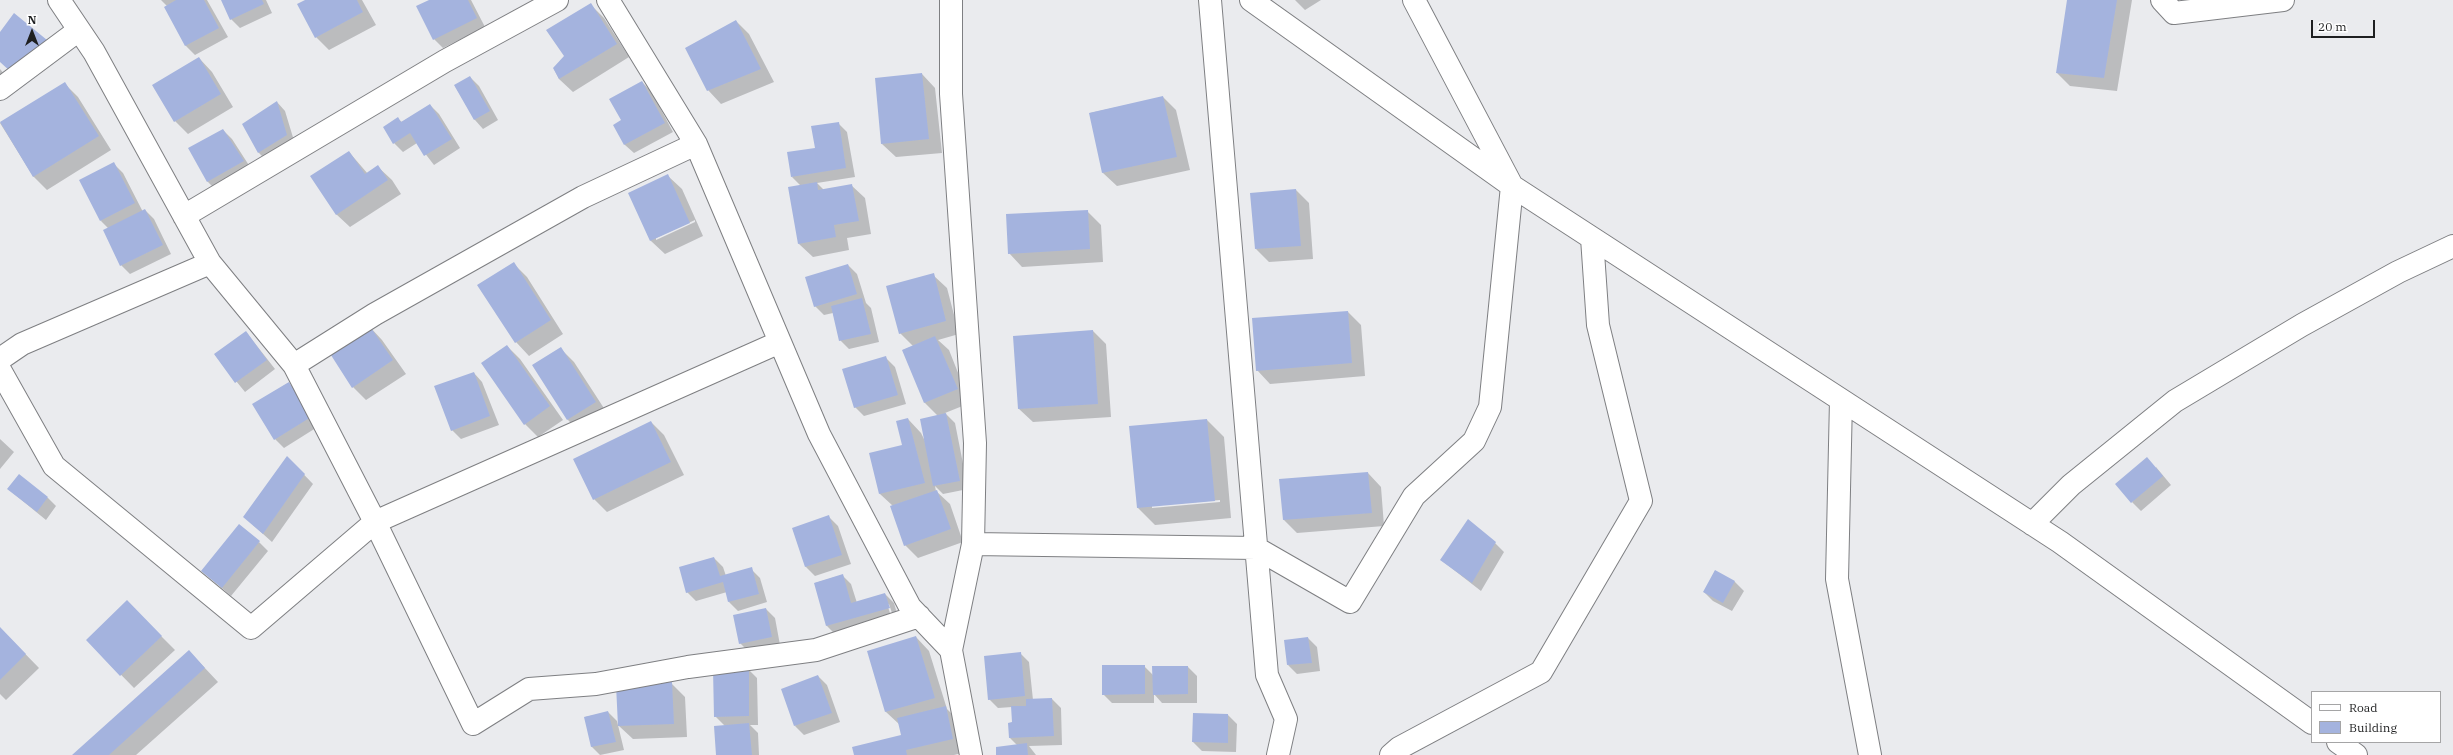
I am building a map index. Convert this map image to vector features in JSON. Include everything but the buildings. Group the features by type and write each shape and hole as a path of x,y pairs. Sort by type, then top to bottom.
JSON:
{"street":[{"path":"59,0 94,52 210,263 294,365 375,522 473,724 529,689 596,684 688,668 816,650 919,616"},
{"path":"184,216 445,61 557,0"},
{"path":"608,0 696,144 819,434 910,607 951,650"},
{"path":"951,0 951,94 975,443 973,544 951,650 971,755"},
{"path":"1210,0 1267,675 1286,719 1278,755"},
{"path":"1251,0 1512,186 2032,524 2311,722"},
{"path":"973,544 1256,548 1350,602 1414,496 1474,441 1490,407 1512,186 1414,0"},
{"path":"2162,0 2174,13 2283,0"},
{"path":"0,89 79,30"},
{"path":"294,365 375,314 583,197 696,144"},
{"path":"1391,755 1399,748 1542,672 1641,501 1598,325 1592,238"},
{"path":"2032,524 2071,486 2175,401 2302,325 2398,272 2453,246"},
{"path":"0,359 22,344 210,263"},
{"path":"0,370 54,466 251,628 375,522 780,342"},
{"path":"1841,400 1837,579 1870,755"},
{"path":"2339,743 2356,755"}]}
